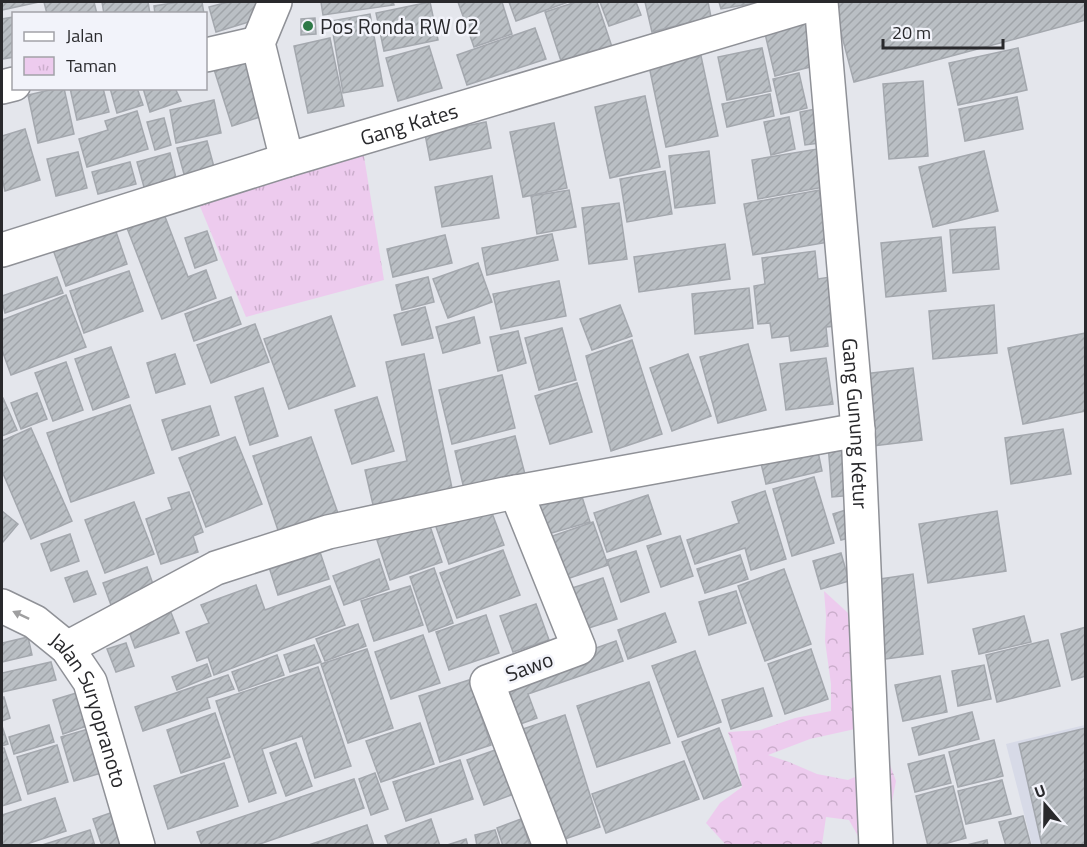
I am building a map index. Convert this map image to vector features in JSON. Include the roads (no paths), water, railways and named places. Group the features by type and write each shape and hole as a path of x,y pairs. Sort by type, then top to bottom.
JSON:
{"street":[{"path":"275,2 258,43 287,160"},
{"name":"Gang Kates","path":"2,250 287,160 820,2"},
{"name":"Gang Gunung Ketur","path":"820,2 858,430 876,846"},
{"path":"207,56 258,43"},
{"path":"67,648 216,568 328,532 604,475 858,430"},
{"name":"Sawo","path":"516,492 579,648 487,682 550,846"},
{"name":"Jalan Suryopranoto","path":"2,606 35,622 67,648 90,682 138,846"}],"place":[{"name":"Pos Ronda RW 02","path":"308,26"}]}
